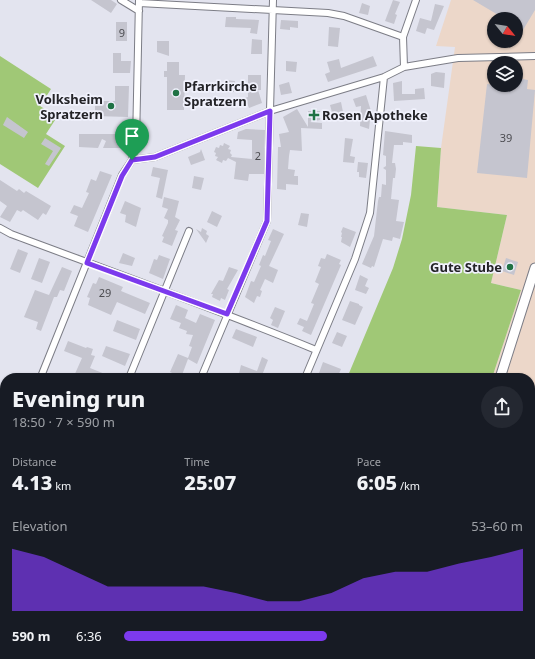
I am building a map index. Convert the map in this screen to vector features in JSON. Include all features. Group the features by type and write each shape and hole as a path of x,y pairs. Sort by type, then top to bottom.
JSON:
{"main road":[{"path":"502,373 535,268"}],"street":[{"path":"121,0 139,11"},
{"path":"203,373 267,221 273,0"},
{"path":"404,67 403,36 416,0"},
{"path":"42,373 122,176 132,160 136,135 139,2 336,15 403,36"},
{"path":"132,160 155,157 270,111 384,77 404,67 458,58 535,56"},
{"path":"307,373 355,259 370,213 384,77"},
{"path":"0,228 11,234 164,290 316,350"},
{"path":"131,373 189,231"}],"shaded area":[{"path":"451,0 535,0 535,373 494,373 521,290 491,283 507,215 437,207 441,148 455,47 436,46"}],"green space":[{"path":"0,56 51,89 40,106 57,117 46,134 65,146 38,188 0,164"},
{"path":"416,146 441,148 437,207 507,215 491,283 521,290 494,373 349,373 393,268 402,239 411,195"}],"building":[{"path":"91,0 111,0 117,4 111,13"},
{"path":"393,0 400,2 395,14 397,15 394,24 385,21"},
{"path":"473,0 535,0 535,10 523,30 523,12 493,12"},
{"path":"362,3 370,6 368,15 359,13"},
{"path":"435,4 444,6 434,30 427,28 425,34 416,31 420,18 431,21"},
{"path":"226,17 259,20 257,34 250,33 251,28 225,27"},
{"path":"281,20 298,21 298,28 290,27 290,30 280,29"},
{"path":"116,22 127,22 127,41 116,41"},
{"path":"329,27 340,28 338,47 328,46"},
{"path":"252,39 262,40 262,54 251,54"},
{"path":"157,41 169,41 169,56 157,52"},
{"path":"113,53 121,53 121,61 131,61 130,73 113,73"},
{"path":"373,56 377,66 328,82 325,74 330,72 327,62 339,59 341,68"},
{"path":"286,61 297,62 296,72 286,71"},
{"name":"Pfarrkirche Spratzern","path":"167,62 179,62 179,75 185,75 184,110 167,110 167,77 164,77 164,71 167,71"},
{"path":"436,72 445,73 444,88 431,86 431,74"},
{"path":"248,75 261,75 261,90 258,90 262,103 249,108 245,98 248,97"},
{"path":"523,79 528,80 527,89 535,90 527,178 477,173 487,84 487,92 523,92"},
{"path":"225,80 235,81 234,92 224,93"},
{"path":"402,81 402,94 415,94 415,89 424,88 425,99 394,101 393,83"},
{"path":"289,82 292,93 281,95 279,85"},
{"name":"Volksheim Spratzern","path":"115,86 129,86 128,117 95,116 95,101 115,101"},
{"path":"366,95 371,111 369,129 360,126 361,106 356,107 353,99"},
{"path":"341,102 343,112 333,116 330,105"},
{"path":"297,109 308,127 308,111 320,111 320,120 309,122 322,123 322,129 301,128 302,151 290,150 288,169 295,170 294,176 298,176 298,185 286,184 286,190 277,189 278,147 281,147 279,134 289,132 283,117"},
{"path":"7,117 28,132 24,138 3,125"},
{"path":"246,129 265,130 264,174 249,174 248,181 234,179 236,162 228,158 226,161 223,160 222,163 216,160 218,157 215,156 216,153 214,152 216,147 219,148 220,145 223,146 224,143 230,146 228,149 231,150 231,157 252,159 252,140 237,139 238,132"},
{"path":"385,131 412,135 412,143 403,142 403,145 394,145 392,163 395,163 396,169 395,178 393,178 391,199 399,200 396,221 404,222 400,239 393,237 392,241 383,239 374,267 372,266 371,268 362,264 374,236 378,201 379,197 381,197 382,184 386,185 386,170 383,168 386,166 386,156 383,155"},
{"path":"79,134 123,134 123,148 103,148 106,141 102,139 98,148 79,147"},
{"path":"45,138 61,148 49,166 45,164 53,151 41,144"},
{"path":"345,138 353,139 350,156 355,157 354,163 343,162"},
{"path":"201,149 205,160 191,165 188,157 200,152"},
{"path":"358,162 368,163 366,178 359,177 359,172 357,172"},
{"path":"153,167 168,170 162,199 156,197 160,178 151,176"},
{"path":"100,171 112,175 88,232 74,226 78,216 70,213 74,205 82,208 89,193 86,192 91,179 96,181"},
{"path":"194,176 204,178 201,190 192,188"},
{"path":"0,180 17,191 19,189 24,193 26,191 51,206 46,215 43,213 38,220 23,210 21,212 17,210 10,222 0,217 7,206 0,201"},
{"path":"164,197 179,201 175,217 180,220 175,230 178,231 172,246 162,242 164,237 162,236 168,223 168,220 164,218 168,209 162,207"},
{"path":"125,201 141,208 136,227 125,222 126,215 120,213"},
{"path":"212,211 222,216 217,227 207,222"},
{"path":"301,213 309,214 307,227 298,225"},
{"path":"343,227 356,232 350,247 341,242 341,232"},
{"path":"202,228 207,231 206,234 209,236 206,243 196,229 201,232"},
{"path":"273,229 284,234 269,266 278,270 273,283 265,279 260,290 262,291 260,297 257,296 254,303 245,297 251,281 254,282 261,266 259,265 263,255 265,256 271,241 268,240"},
{"path":"18,249 28,253 20,273 10,269"},
{"path":"123,253 135,258 132,266 119,263"},
{"path":"327,254 341,260 339,264 341,265 311,335 302,331 304,327 297,324 300,318 307,321 314,304 311,303 319,284 315,282 321,267 318,266 321,258 325,259"},
{"path":"159,255 170,259 163,279 149,273 154,259 157,260"},
{"path":"39,258 50,262 42,283 31,279"},
{"name":"Gute Stube","path":"506,258 518,262 514,275 502,271"},
{"path":"62,267 72,271 64,291 60,290 57,297 54,297 41,331 36,329 38,322 24,317 35,290 49,295"},
{"path":"229,267 238,270 227,289 229,290 225,300 221,298 220,301 212,297 213,294 211,294 219,280 223,281"},
{"path":"360,275 368,279 365,286 369,288 366,294 355,290"},
{"path":"99,277 123,287 121,291 150,303 145,314 117,302 111,315 88,305 90,298 87,297 93,283 96,284"},
{"path":"350,301 363,307 355,325 342,320"},
{"path":"176,305 188,310 185,318 196,323 200,314 215,320 197,364 188,359 183,373 170,372 178,354 188,358 192,347 189,346 193,335 186,334 187,331 179,328 181,323 170,319"},
{"path":"275,307 285,311 278,328 271,325 273,320 270,318"},
{"path":"117,320 140,329 136,340 113,331"},
{"path":"236,329 257,337 253,347 232,338"},
{"path":"337,332 347,336 342,347 332,343"},
{"path":"68,341 93,349 91,355 95,356 90,368 102,373 75,373 82,358 64,351"},
{"path":"106,346 130,354 125,366 102,356"},
{"path":"262,357 268,360 263,373 239,373 241,365 257,371"},
{"path":"323,362 341,369 339,373 319,373"}],"place":[{"name":"Pfarrkirche Spratzern","path":"176,93"},
{"name":"Volksheim Spratzern","path":"111,106"},
{"name":"Rosen Apotheke","path":"314,115"},
{"name":"Gute Stube","path":"510,267"}],"route":[{"path":"270,111 267,221 227,314 87,263 122,176 132,160 155,157 270,111"}]}
